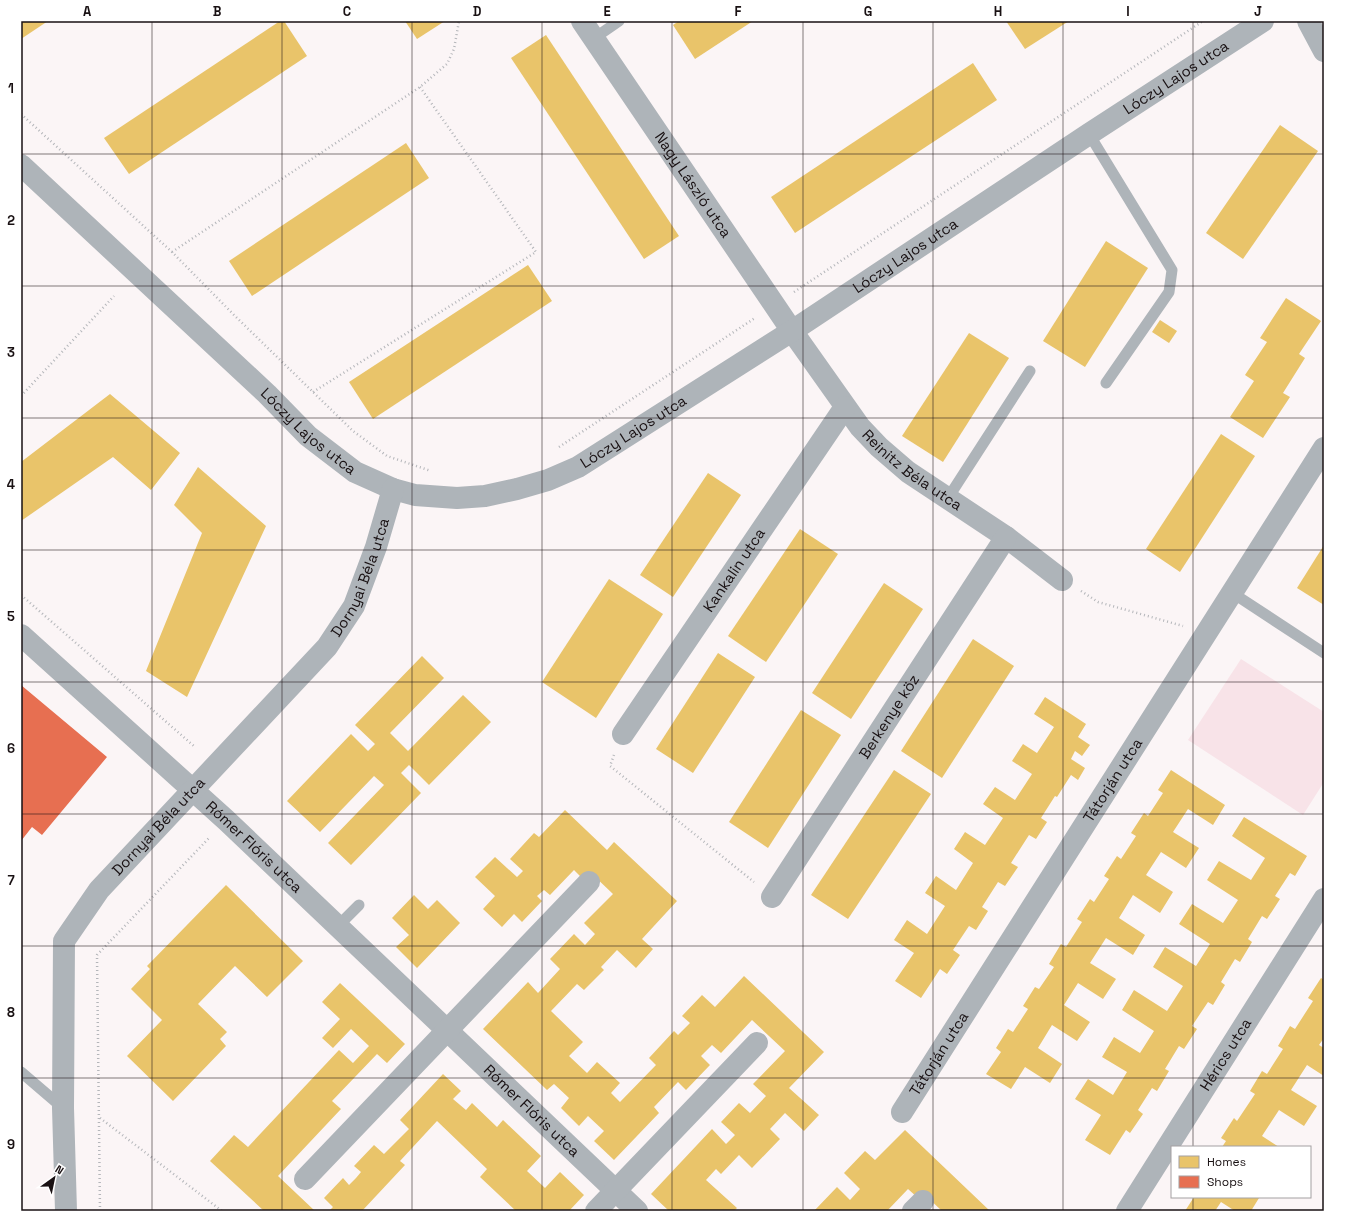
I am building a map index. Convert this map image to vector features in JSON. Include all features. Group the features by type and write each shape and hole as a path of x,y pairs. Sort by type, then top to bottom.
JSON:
{"street":[{"name":"Lóczy Lajos utca","path":"21,165 267,394 308,436 355,472 393,489 415,495 457,498 485,496 548,480 578,467 792,331 1089,134 1263,21"},
{"path":"1308,21 1324,51"},
{"name":"Nagy László utca","path":"588,30 792,331"},
{"name":"Reinitz Béla utca","path":"792,331 845,407 860,427 879,447 908,472 1006,537 1062,580"},
{"name":"Kankalin utca","path":"623,734 845,407"},
{"name":"Tátorján utca","path":"902,1112 1324,448"},
{"name":"Dornyai Béla utca","path":"66,1211 63,1108 64,941 99,890 327,647 354,606 376,547 393,489"},
{"name":"Berkenye köz","path":"772,897 1006,537"},
{"name":"Rómer Flóris utca","path":"21,635 226,820 637,1211"},
{"path":"305,1179 589,882"},
{"name":"Hérics utca","path":"1127,1211 1324,898"},
{"path":"596,1211 757,1043"}],"lane":[{"name":"Nagy László utca","path":"588,30 619,21"},
{"path":"1089,134 1172,270 1169,292 1106,383"},
{"path":"948,498 1030,371"},
{"path":"1232,592 1324,653"},
{"path":"338,926 359,905"},
{"path":"21,1072 63,1108"}],"path":[{"path":"172,252 420,87 447,64 454,49 459,21"},
{"path":"559,447 1203,21"},
{"path":"313,392 536,252 420,87"},
{"path":"21,114 172,252 353,431 387,456 434,472"},
{"path":"21,396 114,296"},
{"path":"1062,580 1098,602 1189,628 1204,635"},
{"path":"21,595 195,747"},
{"path":"623,734 610,766 772,897"},
{"path":"100,1211 97,955 226,820"},
{"path":"100,1118 222,1211"}],"shaded area":[{"path":"1241,659 1324,712 1324,782 1303,815 1188,740"}],"building: Homes":[{"path":"21,21 48,21 21,39"},
{"path":"280,21 284,21 307,56 129,174 104,138"},
{"path":"405,21 445,21 417,39"},
{"path":"679,21 753,21 695,59 673,25"},
{"path":"1006,21 1069,21 1025,49"},
{"path":"546,35 679,236 644,259 511,58"},
{"path":"973,63 997,100 795,233 771,197"},
{"path":"1280,125 1318,151 1243,259 1206,233"},
{"path":"406,143 429,178 252,296 229,261"},
{"path":"1106,241 1148,268 1085,367 1043,341"},
{"path":"528,265 552,301 373,419 349,382"},
{"path":"1286,298 1321,321 1299,354 1305,358 1283,393 1290,397 1263,438 1230,417 1254,381 1245,375 1267,342 1260,338"},
{"path":"1160,320 1177,331 1169,343 1152,332"},
{"path":"969,333 1009,358 943,462 902,436"},
{"path":"110,394 180,453 151,490 113,457 21,521 21,462"},
{"path":"1221,434 1255,456 1180,572 1146,549"},
{"path":"198,467 266,526 187,697 146,671 202,533 174,505"},
{"path":"708,473 741,495 673,597 640,575"},
{"path":"800,529 838,554 766,662 728,636"},
{"path":"1324,545 1324,605 1297,588"},
{"path":"609,579 663,614 596,718 542,682"},
{"path":"884,583 923,609 851,719 812,693"},
{"path":"973,639 1014,666 942,778 901,751"},
{"path":"718,653 755,677 693,773 656,749"},
{"path":"422,656 444,678 390,733 408,751 463,695 491,722 429,785 409,765 401,773 421,793 351,865 328,843 384,785 374,776 320,832 287,801 351,734 368,751 375,744 355,725"},
{"path":"1045,697 1086,724 1078,737 1090,745 1082,756 1075,751 1071,759 1085,768 1078,780 1071,775 1057,797 1055,796 1041,818 1047,822 1036,839 1029,835 1011,863 1018,867 1005,886 998,882 982,907 988,911 976,930 969,926 953,950 960,955 947,974 940,969 921,998 895,981 914,953 894,940 907,920 927,934 945,906 925,893 936,876 956,890 973,863 954,849 965,832 985,845 1003,818 983,804 995,787 1015,800 1032,774 1012,761 1023,744 1037,753 1054,727 1034,714"},
{"path":"801,710 841,735 768,848 729,822"},
{"path":"894,770 931,794 848,919 811,895"},
{"path":"1171,770 1225,805 1213,825 1188,809 1173,832 1199,848 1186,868 1161,852 1146,875 1173,892 1160,913 1133,895 1119,918 1145,935 1133,955 1106,938 1090,963 1116,979 1103,999 1078,983 1064,1005 1090,1022 1077,1041 1052,1025 1038,1048 1062,1064 1050,1083 1025,1067 1011,1089 986,1074 1001,1052 996,1048 1008,1029 1013,1032 1028,1009 1023,1006 1035,987 1039,989 1054,967 1049,964 1061,944 1066,947 1082,922 1077,919 1090,899 1094,902 1109,879 1104,876 1117,856 1121,859 1136,836 1131,833 1144,813 1148,816 1163,793 1158,790"},
{"path":"565,810 607,850 614,842 677,901 642,939 653,949 636,968 617,950 601,967 604,970 584,990 577,984 551,1011 583,1042 569,1056 587,1073 597,1062 620,1083 611,1093 620,1102 656,1065 649,1058 674,1031 678,1035 690,1023 682,1016 702,995 715,1007 744,976 824,1052 789,1088 819,1115 804,1131 785,1113 770,1129 780,1139 752,1168 739,1155 721,1174 716,1169 706,1180 737,1208 734,1211 669,1211 651,1194 712,1129 726,1144 735,1135 721,1122 739,1103 750,1113 766,1096 753,1084 785,1051 752,1020 721,1053 712,1045 701,1056 710,1065 686,1090 678,1082 654,1107 659,1113 614,1160 594,1141 604,1131 588,1116 579,1126 561,1108 569,1098 554,1084 547,1090 483,1029 528,982 538,993 560,969 550,959 574,934 585,945 595,934 584,923 613,894 590,872 583,879 574,870 550,895 544,890 537,896 542,901 522,922 514,914 502,927 483,909 495,896 475,877 495,857 517,877 523,871 510,859 534,833 539,837"},
{"path":"1244,817 1307,856 1295,876 1290,873 1275,896 1280,899 1267,919 1262,916 1248,939 1252,942 1240,962 1235,959 1221,982 1225,985 1213,1005 1208,1002 1192,1026 1197,1029 1184,1049 1179,1046 1165,1069 1169,1071 1157,1091 1152,1088 1138,1110 1143,1114 1130,1133 1126,1130 1110,1155 1085,1140 1101,1115 1075,1099 1088,1079 1113,1095 1127,1072 1102,1057 1114,1037 1140,1053 1154,1031 1122,1010 1134,990 1167,1011 1183,986 1153,967 1165,947 1196,966 1210,944 1179,924 1192,904 1223,923 1238,900 1207,880 1219,861 1251,880 1265,858 1232,836"},
{"path":"226,885 303,961 267,997 235,966 198,1004 227,1032 220,1039 226,1046 173,1101 127,1056 162,1020 131,989 150,969 147,966"},
{"path":"414,895 428,909 437,900 460,923 417,968 396,947 409,935 392,918"},
{"path":"1321,978 1324,980 1324,1038 1319,1045 1324,1048 1324,1076 1307,1065 1291,1090 1317,1106 1304,1126 1279,1110 1262,1136 1277,1146 1223,1146 1226,1141 1221,1138 1234,1118 1237,1121 1255,1094 1250,1091 1262,1071 1267,1074 1283,1049 1278,1046 1290,1026 1295,1029 1313,1001 1308,998"},
{"path":"340,983 405,1044 387,1063 377,1054 332,1101 341,1109 278,1176 315,1211 264,1211 210,1161 234,1135 248,1147 339,1050 353,1063 369,1046 351,1029 333,1048 322,1038 340,1019 322,1002"},
{"path":"443,1074 461,1091 453,1099 466,1110 472,1103 497,1127 503,1120 541,1156 527,1171 545,1188 560,1172 584,1195 569,1211 516,1211 480,1177 487,1169 437,1121 400,1161 405,1165 362,1211 329,1211 333,1207 324,1198 343,1178 349,1185 356,1178 361,1172 354,1166 374,1145 384,1154 409,1129 400,1120"},
{"path":"905,1130 990,1211 942,1211 923,1193 918,1198 908,1189 887,1211 814,1211 837,1187 850,1200 860,1189 844,1173 865,1151 875,1160"},
{"path":"1193,1198 1259,1198 1251,1211 1235,1211 1221,1202 1215,1211 1185,1211"}],"building: Shops":[{"path":"21,685 107,757 42,835 32,827 21,841"}]}
